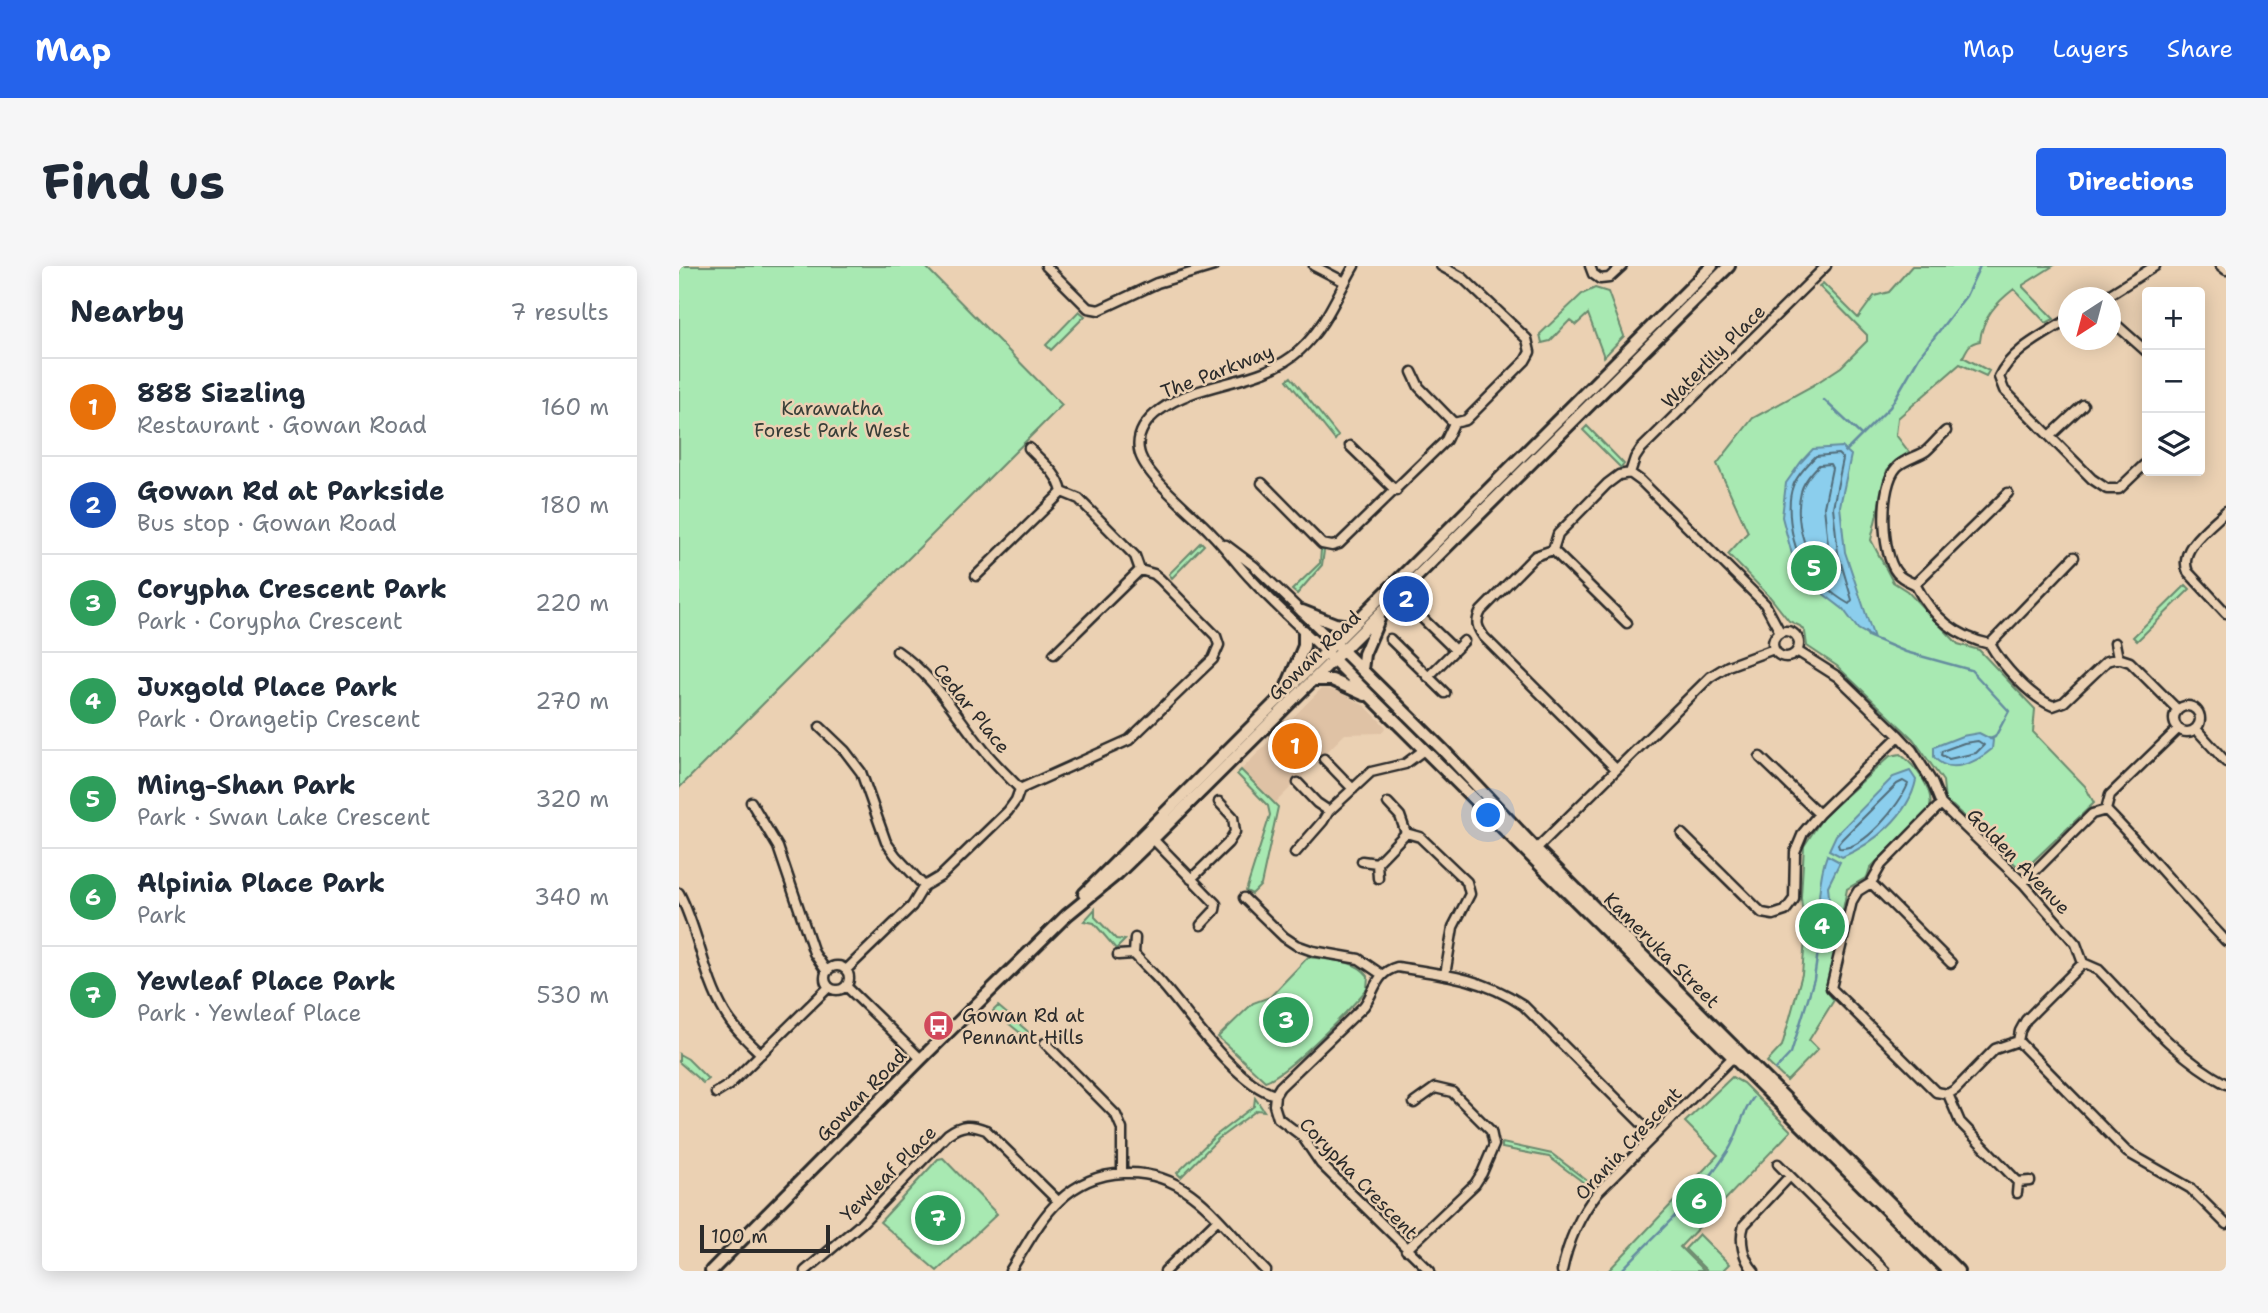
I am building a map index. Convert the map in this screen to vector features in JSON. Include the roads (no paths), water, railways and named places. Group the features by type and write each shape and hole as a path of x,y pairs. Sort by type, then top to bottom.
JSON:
{"main road":[{"name":"Gowan Road","path":"711,1271 1067,915 1077,901 1313,680 1350,626 1712,266"},
{"name":"Gowan Road","path":"1149,835 1284,692 1381,613 1729,266"},
{"path":"1302,611 1335,624 1350,626"},
{"path":"1362,670 1364,654 1381,613"},
{"path":"1284,692 1304,646 1304,631"},
{"name":"Kameruka Street","path":"1334,651 1362,670 1433,741 1948,1271"},
{"name":"Kameruka Street","path":"1334,651 1374,699 1424,750 1958,1271"},
{"path":"1313,680 1332,680 1374,699"},
{"path":"1424,750 1433,741"}],"street":[{"path":"1046,266 1088,308 1099,310 1157,283 1214,266"},
{"path":"1314,266 1345,282"},
{"name":"The Parkway","path":"1334,651 1302,611 1254,566 1213,534 1146,469 1139,449 1141,433 1147,421 1160,410 1182,397 1238,382 1282,364 1300,350 1317,331 1354,266"},
{"path":"1441,266 1463,278 1491,304 1527,340 1530,352 1525,361 1466,420 1454,423"},
{"path":"1590,266 1593,274 1600,279 1609,278 1622,266"},
{"name":"Waterlily Place","path":"1630,473 1641,449 1826,266"},
{"path":"2121,287 2155,266"},
{"path":"2221,266 2226,270"},
{"path":"2058,326 2032,341 2004,365 1999,377 2004,390 2092,479 2107,489 2119,489 2142,467"},
{"path":"2121,329 2145,350"},
{"path":"1412,372 1419,387 1454,423"},
{"path":"2050,436 2083,405"},
{"path":"1262,483 1322,544 1339,544 1446,440 1454,423"},
{"path":"1945,431 1926,451 1896,468 1890,480 1884,531 1895,571 1902,579 1916,584 1923,600 1956,633 1990,644 1999,659 2041,701 2053,706 2064,702 2107,661 2117,658 2130,662 2178,710"},
{"path":"1350,446 1395,491"},
{"path":"1029,448 1055,474 1062,492"},
{"path":"1553,550 1558,534 1607,484 1619,475 1630,473 1765,604 1780,632"},
{"path":"1062,492 1079,499 1135,556 1140,570"},
{"path":"976,576 1062,492"},
{"path":"1916,584 2008,493"},
{"path":"2226,511 2192,546 2185,555 2184,564 2187,572 2226,613"},
{"name":"The Parkway","path":"1213,534 1252,581 1304,631 1334,651"},
{"path":"1553,550 1627,623"},
{"path":"1553,550 1535,556 1481,611 1476,620 1478,629 1616,769"},
{"path":"1990,644 2074,557"},
{"path":"1054,654 1140,570"},
{"path":"846,970 912,906 924,886 941,876 1008,811 1020,789 1129,740 1213,659 1219,645 1216,636 1160,579 1140,570"},
{"path":"1417,613 1455,650"},
{"path":"1788,631 1796,635 1799,643 1797,651 1791,656 1783,657 1773,649 1774,637 1780,632 1788,631"},
{"path":"1390,639 1445,693"},
{"path":"1428,677 1464,641"},
{"path":"2115,643 2117,658"},
{"path":"1536,849 1710,677 1728,666 1773,649"},
{"name":"Cedar Place","path":"897,651 928,676 985,752 1020,789"},
{"name":"Golden Avenue","path":"1797,651 1838,677 1912,750 1933,782 1941,804 2023,883 2076,944 2083,963 2099,970 2181,1055 2226,1084"},
{"path":"2189,706 2197,710 2200,722 2196,729 2185,732 2178,729 2174,721 2178,710 2189,706"},
{"path":"820,727 845,751 861,772 887,842 896,856 924,886"},
{"path":"2106,810 2110,795 2178,729"},
{"path":"2196,729 2226,762"},
{"path":"1682,834 1762,913 1773,915 1785,911 1794,899 1794,852 1803,833 1899,736"},
{"path":"1295,853 1329,811 1371,772 1405,764 1424,750"},
{"path":"1760,757 1819,814"},
{"path":"1324,759 1353,789"},
{"path":"1298,783 1317,803 1329,811"},
{"path":"751,802 778,847 814,953 827,972"},
{"path":"1191,878 1228,843 1235,832 1233,817 1219,802"},
{"path":"1388,803 1400,816 1406,833"},
{"path":"1941,804 1881,865 1871,883 1858,891 1852,901 1831,988 1936,1092 1948,1094"},
{"path":"2023,883 2092,814 2106,810"},
{"path":"2106,810 2226,941"},
{"path":"1378,878 1377,863 1406,833"},
{"path":"1406,833 1420,836 1467,883 1470,894 1453,928 1445,975"},
{"path":"1149,835 1216,904 1215,910 1201,925"},
{"path":"1362,861 1377,863"},
{"path":"1871,883 1951,963"},
{"path":"679,893 687,908 721,1006 735,1027 761,1055"},
{"path":"1244,898 1284,937 1296,945 1313,951 1359,959 1381,974"},
{"path":"1135,938 1134,954 1164,986 1193,1024 1255,1086 1275,1094 1286,1080 1364,1006 1373,994 1381,974 1397,967 1492,986 1523,1005 1653,1135"},
{"path":"1118,955 1134,954"},
{"path":"2018,1041 2026,1020 2083,963"},
{"path":"834,967 846,970 849,980 846,986 839,990 829,987 825,979 827,972 834,967"},
{"path":"846,986 921,1059"},
{"path":"716,1093 729,1085 761,1055 829,987"},
{"path":"1948,1094 1995,1049 2018,1041"},
{"path":"2018,1041 2127,1152 2190,1188 2226,1224"},
{"path":"1045,1043 1116,1115 1122,1129 1122,1171"},
{"name":"Orania Crescent","path":"1562,1271 1571,1236 1587,1206 1653,1135 1736,1054"},
{"path":"1406,1250 1475,1184 1494,1144 1491,1131 1452,1092 1435,1088 1414,1102"},
{"name":"Corypha Crescent","path":"1275,1094 1274,1105 1278,1118 1302,1136 1321,1164 1430,1271"},
{"path":"1948,1094 1960,1122 2018,1182 2017,1193"},
{"name":"Yewleaf Place","path":"805,1271 862,1223 948,1134 960,1126 972,1125 986,1130 1058,1201"},
{"path":"1778,1164 1884,1271"},
{"path":"1010,1271 1058,1201 1097,1177 1122,1171 1149,1175 1172,1183 1191,1194 1266,1271"},
{"path":"1754,1271 1747,1264 1741,1235 1744,1225 1790,1177"},
{"path":"2018,1182 2030,1181"},
{"path":"1165,1271 1217,1220"}],"water":[{"path":"1842,447 1851,455 1840,506 1845,552 1874,638 1858,629 1843,609 1817,589 1793,558 1782,517 1786,483 1801,462 1813,449"},
{"path":"1979,733 1993,740 1992,749 1979,758 1963,765 1947,766 1934,757 1934,747 1962,736"},
{"path":"1910,771 1916,780 1912,793 1888,827 1866,844 1842,857 1829,850 1836,835 1893,777"},
{"path":"1827,855 1840,862 1828,886 1827,923 1823,929 1819,903"}],"waterway":[{"path":"1845,452 1890,407 1919,357 1966,296 1980,266"},
{"path":"1824,400 1860,434"},
{"path":"1866,632 1868,636 1906,652 1971,670 2009,711 1995,737 1990,739"},
{"path":"1776,1069 1791,1053 1814,979 1822,924"},
{"path":"1621,1271 1717,1167 1732,1144 1753,1098"}],"place":[{"name":"Ming-Shan Park","path":"1814,568"},
{"name":"Gowan Rd at Parkside","path":"1406,599"},
{"name":"888 Sizzling","path":"1295,746"},
{"name":"Juxgold Place Park","path":"1822,926"},
{"name":"Corypha Crescent Park","path":"1286,1020"},
{"name":"Gowan Rd at Pennant Hills","path":"939,1026"},
{"name":"Alpinia Place Park","path":"1699,1201"},
{"name":"Yewleaf Place Park","path":"938,1218"}],"park label":[{"name":"Karawatha Forest Park West","path":"832,419"}]}
